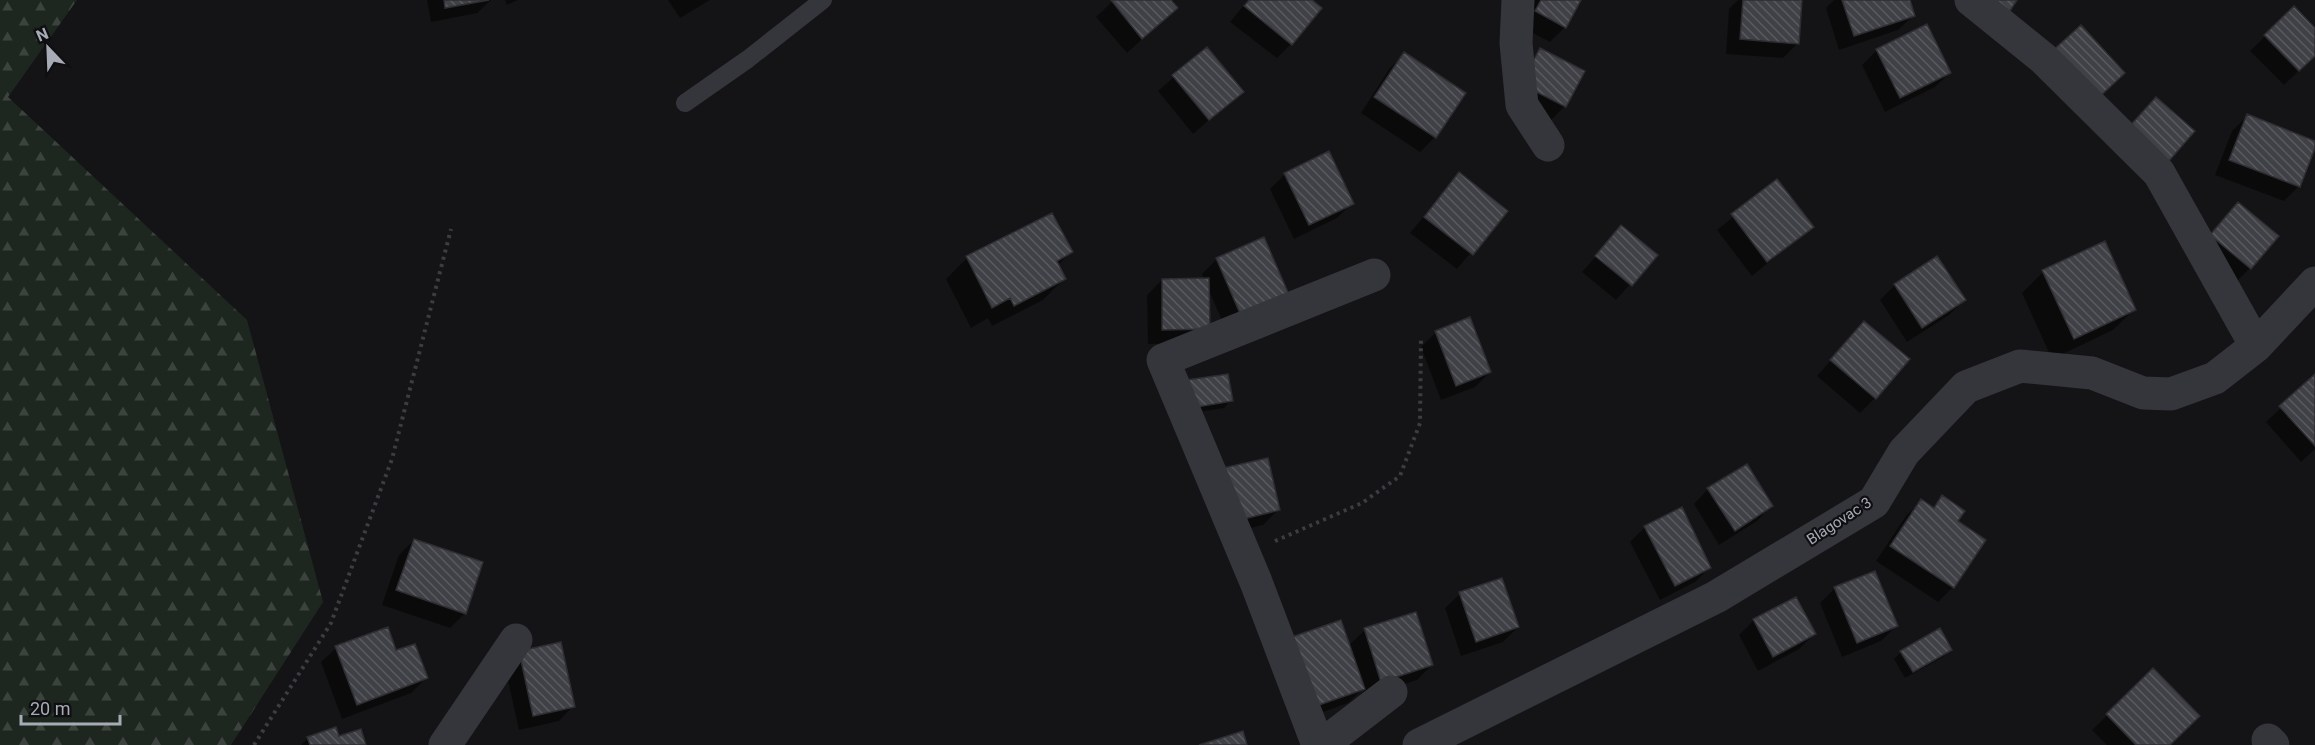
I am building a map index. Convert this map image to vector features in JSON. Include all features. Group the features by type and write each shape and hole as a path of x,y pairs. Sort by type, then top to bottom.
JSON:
{"street":[{"path":"1518,0 1516,43 1522,105 1548,145"},
{"path":"1971,0 2044,59 2159,173 2256,346"},
{"path":"1374,275 1163,360 1249,566 1320,745 1391,692"},
{"name":"Blagovac 3","path":"1419,745 1716,597 1874,502 1904,452 1966,387 2020,366 2092,374 2143,393 2171,394 2215,378 2256,346 2315,283"},
{"path":"445,745 516,640"}],"lane":[{"path":"685,103 748,59 823,0"}],"path":[{"path":"254,745 331,623 392,459 451,229"},
{"path":"1249,566 1255,549 1362,503 1400,476 1420,423 1421,340"}],"green space":[{"path":"0,0 77,0 8,97 247,320 323,602 231,745 0,745"}],"building":[{"path":"444,0 489,0 445,8"},
{"path":"1111,0 1171,0 1178,8 1142,39"},
{"path":"1249,0 1312,0 1322,8 1292,45 1244,6"},
{"path":"1541,0 1581,0 1566,28 1535,11"},
{"path":"1743,0 1802,0 1799,44 1740,39"},
{"path":"1842,0 1910,0 1915,16 1854,36"},
{"path":"1987,0 2017,0 2008,14"},
{"path":"2294,6 2315,28 2315,56 2299,71 2264,35"},
{"path":"1927,24 1951,73 1900,98 1876,49"},
{"path":"2081,25 2125,73 2095,101 2050,53"},
{"path":"1207,47 1244,92 1209,120 1172,75"},
{"path":"1540,48 1585,71 1566,107 1521,84"},
{"path":"1404,52 1466,93 1436,138 1374,97"},
{"path":"2156,97 2195,131 2168,162 2128,128"},
{"path":"2247,114 2315,141 2315,148 2300,187 2229,160"},
{"path":"1329,151 1354,204 1309,225 1284,173"},
{"path":"1459,172 1508,211 1473,255 1424,217"},
{"path":"1777,179 1814,227 1767,262 1731,214"},
{"path":"2238,202 2279,236 2251,269 2210,235"},
{"path":"1052,213 1073,252 1057,261 1066,279 1014,306 1010,298 992,308 966,256"},
{"path":"1621,225 1658,255 1632,286 1595,256"},
{"path":"1264,237 1290,297 1242,318 1216,258"},
{"path":"2105,241 2136,310 2074,339 2042,270"},
{"path":"1937,256 1966,300 1922,328 1894,284"},
{"path":"1209,278 1210,329 1162,330 1162,279"},
{"path":"1470,317 1491,372 1456,386 1435,331"},
{"path":"1864,321 1910,359 1876,399 1830,360"},
{"path":"1228,374 1233,401 1191,408 1187,380"},
{"path":"2315,374 2315,446 2279,406"},
{"path":"1268,458 1280,510 1235,521 1223,468"},
{"path":"1747,464 1773,506 1735,531 1707,488"},
{"path":"1942,495 1965,511 1958,521 1986,540 1954,588 1890,546 1921,499 1934,508"},
{"path":"1682,507 1711,568 1675,586 1644,526"},
{"path":"414,539 483,562 466,614 396,590"},
{"path":"1875,571 1898,626 1857,643 1834,587"},
{"path":"1502,578 1519,627 1476,642 1459,592"},
{"path":"1796,597 1816,634 1773,657 1753,619"},
{"path":"1416,612 1433,665 1381,682 1364,628"},
{"path":"1341,620 1365,689 1313,707 1289,638"},
{"path":"388,627 396,650 415,644 428,678 357,705 335,646"},
{"path":"1940,628 1952,650 1913,672 1900,651"},
{"path":"561,642 575,707 533,716 519,651"},
{"path":"2153,668 2200,716 2170,745 2136,745 2106,714"},
{"path":"336,727 339,736 361,729 366,745 310,745 307,737"},
{"path":"1243,731 1247,745 1199,745"}]}
